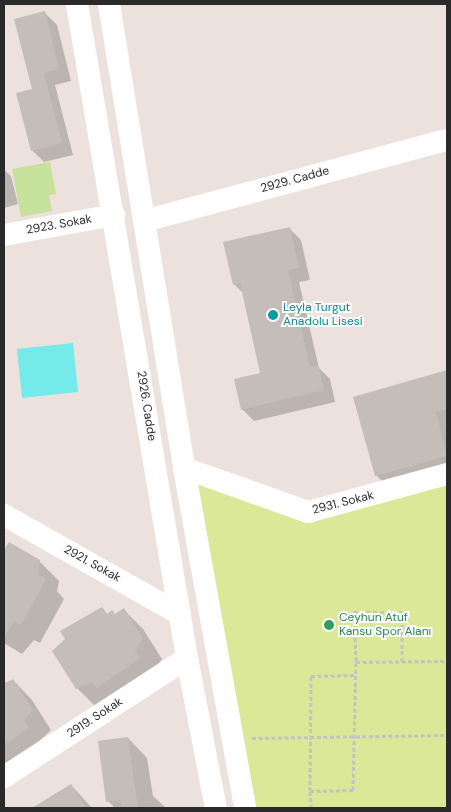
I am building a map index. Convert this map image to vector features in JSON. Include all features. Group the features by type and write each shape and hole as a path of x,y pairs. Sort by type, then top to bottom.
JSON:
{"street":[{"name":"2926. Cadde","path":"77,4 187,658 216,808"},
{"path":"109,4 184,468 244,808"},
{"name":"2929. Cadde","path":"144,221 447,140"},
{"name":"2923. Sokak","path":"4,235 114,215"},
{"name":"2931. Sokak","path":"184,468 294,510 308,512 447,474"},
{"name":"2921. Sokak","path":"4,514 180,614"},
{"name":"2919. Sokak","path":"4,777 187,658"}],"path":[{"path":"310,791 353,790 356,675 354,612 402,612 402,661"},
{"path":"356,662 447,661"},
{"path":"311,808 311,676 356,675"},
{"path":"231,738 447,735"}],"green space":[{"path":"50,162 56,194 49,195 52,211 21,217 12,169"},
{"name":"Ceyhun Atuf Kansu Spor Alanı","path":"184,468 294,510 447,474 447,808 245,808"}],"water":[{"path":"73,343 78,392 22,398 17,349"}],"building":[{"path":"45,11 59,69 44,73 62,143 31,151 16,93 32,89 14,19"},
{"name":"Leyla Turgut Anadolu Lisesi","path":"290,227 299,268 288,270 310,367 318,365 324,390 241,410 234,379 260,373 240,283 233,285 223,242"},
{"path":"447,370 447,409 436,412 447,456 375,476 353,397"},
{"path":"9,542 40,560 38,574 46,579 21,625 14,621 4,638 4,550"},
{"path":"102,607 107,614 112,610 115,614 124,608 143,639 135,650 140,658 97,688 93,682 76,689 52,651 65,639 60,631"},
{"path":"13,679 33,710 24,720 29,728 4,745 4,684"},
{"path":"128,737 138,808 122,808 120,800 106,802 98,741"},
{"path":"71,784 86,808 32,808"}],"place":[{"name":"Leyla Turgut Anadolu Lisesi","path":"273,315"},
{"name":"Ceyhun Atuf Kansu Spor Alanı","path":"329,625"}]}
